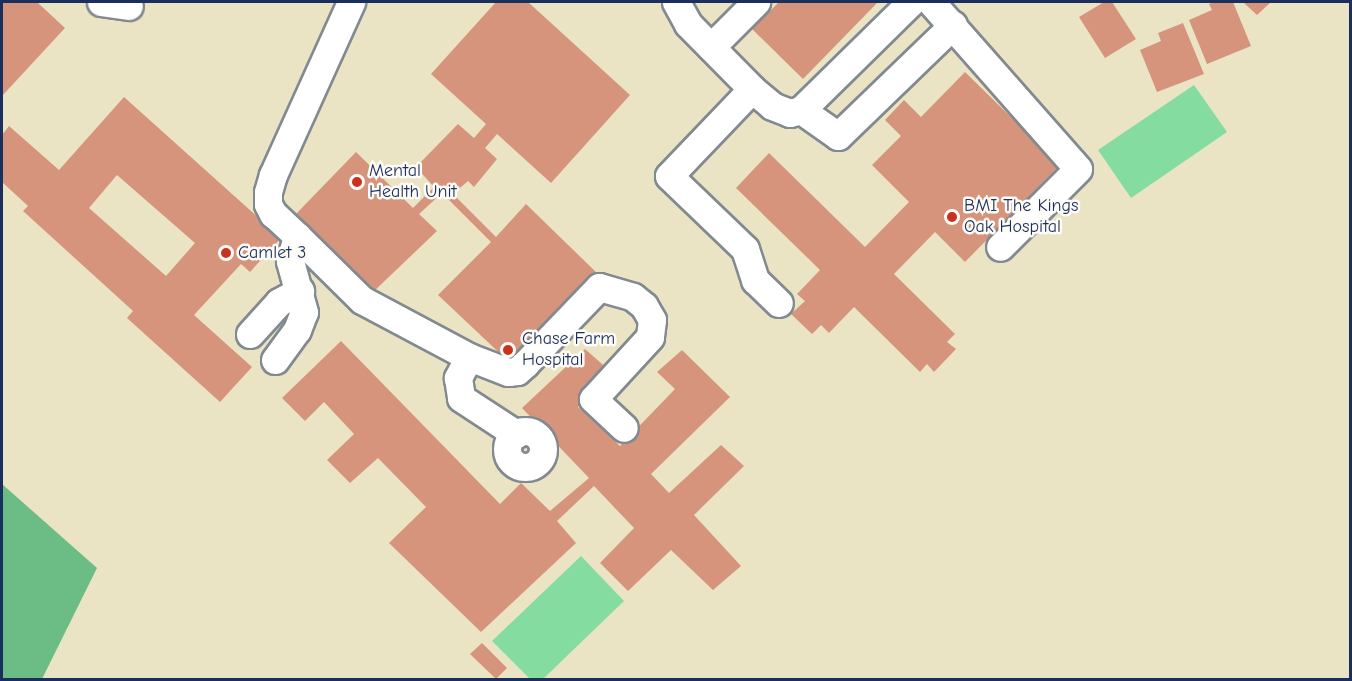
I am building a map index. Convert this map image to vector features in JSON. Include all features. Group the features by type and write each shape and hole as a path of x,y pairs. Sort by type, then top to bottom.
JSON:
{"lane":[{"path":"101,2 129,6"},
{"path":"351,2 273,174 268,192 268,204 273,214 362,300 498,370 517,370 599,287 633,297 644,306 652,320 650,337 593,399 624,428"},
{"path":"711,47 756,2"},
{"path":"682,4 688,24 752,89 782,112 801,110 911,2"},
{"path":"931,2 1078,169 1000,247"},
{"path":"801,110 838,136 953,25"},
{"path":"752,89 669,176 745,249 755,280 779,303"},
{"path":"275,360 302,322 304,312 290,261 297,236"},
{"path":"250,334 279,302 300,291"},
{"path":"469,357 458,378 461,398 516,434"}],"green space":[{"path":"1194,85 1227,132 1131,198 1098,150"},
{"path":"2,484 97,568 42,679 2,679"},
{"path":"581,556 624,601 543,679 530,679 492,641"}],"building":[{"path":"2,2 37,2 65,28 2,96"},
{"name":"Mental Health Unit","path":"496,2 528,2 630,95 551,183 497,134 485,148 497,159 474,187 468,181 453,194 496,237 526,204 598,274 508,361 438,295 491,242 442,193 419,214 437,231 371,294 295,215 356,152 413,208 434,187 416,167 458,124 474,138 486,124 431,74"},
{"path":"779,2 878,2 803,79 752,29"},
{"path":"1104,2 1112,2 1136,39 1105,58 1079,17"},
{"path":"1233,2 1251,46 1207,64 1189,20 1212,10 1209,4"},
{"path":"1243,2 1271,2 1257,15"},
{"path":"1183,23 1204,74 1157,92 1140,50 1161,41 1158,33"},
{"name":"BMI The Kings Oak Hospital","path":"965,72 1060,165 965,262 935,232 894,274 955,334 947,342 956,349 934,372 927,364 920,372 854,307 829,333 821,325 812,334 791,314 805,301 797,294 820,270 736,188 769,153 865,247 909,202 872,165 901,136 885,120 904,100 921,117"},
{"name":"Camlet 3","path":"124,97 281,238 250,272 241,264 194,315 252,367 220,402 127,318 133,311 23,211 28,206 2,182 2,135 9,126 59,170","holes":["117,175 195,243 166,276 89,208"]},
{"path":"341,341 500,504 521,483 550,511 589,478 522,408 585,349 610,371 578,407 620,446 675,389 657,372 682,350 730,397 651,474 669,493 721,445 744,466 694,515 741,566 713,590 671,550 628,591 600,563 634,528 594,486 557,521 576,543 481,632 389,543 426,507 378,458 350,483 327,460 354,434 324,402 305,421 282,398"},
{"path":"482,643 507,668 496,679 470,654"}],"place":[{"name":"Mental Health Unit","path":"357,182"},
{"name":"BMI The Kings Oak Hospital","path":"952,217"},
{"name":"Camlet 3","path":"226,253"},
{"name":"Chase Farm Hospital","path":"508,350"}]}
